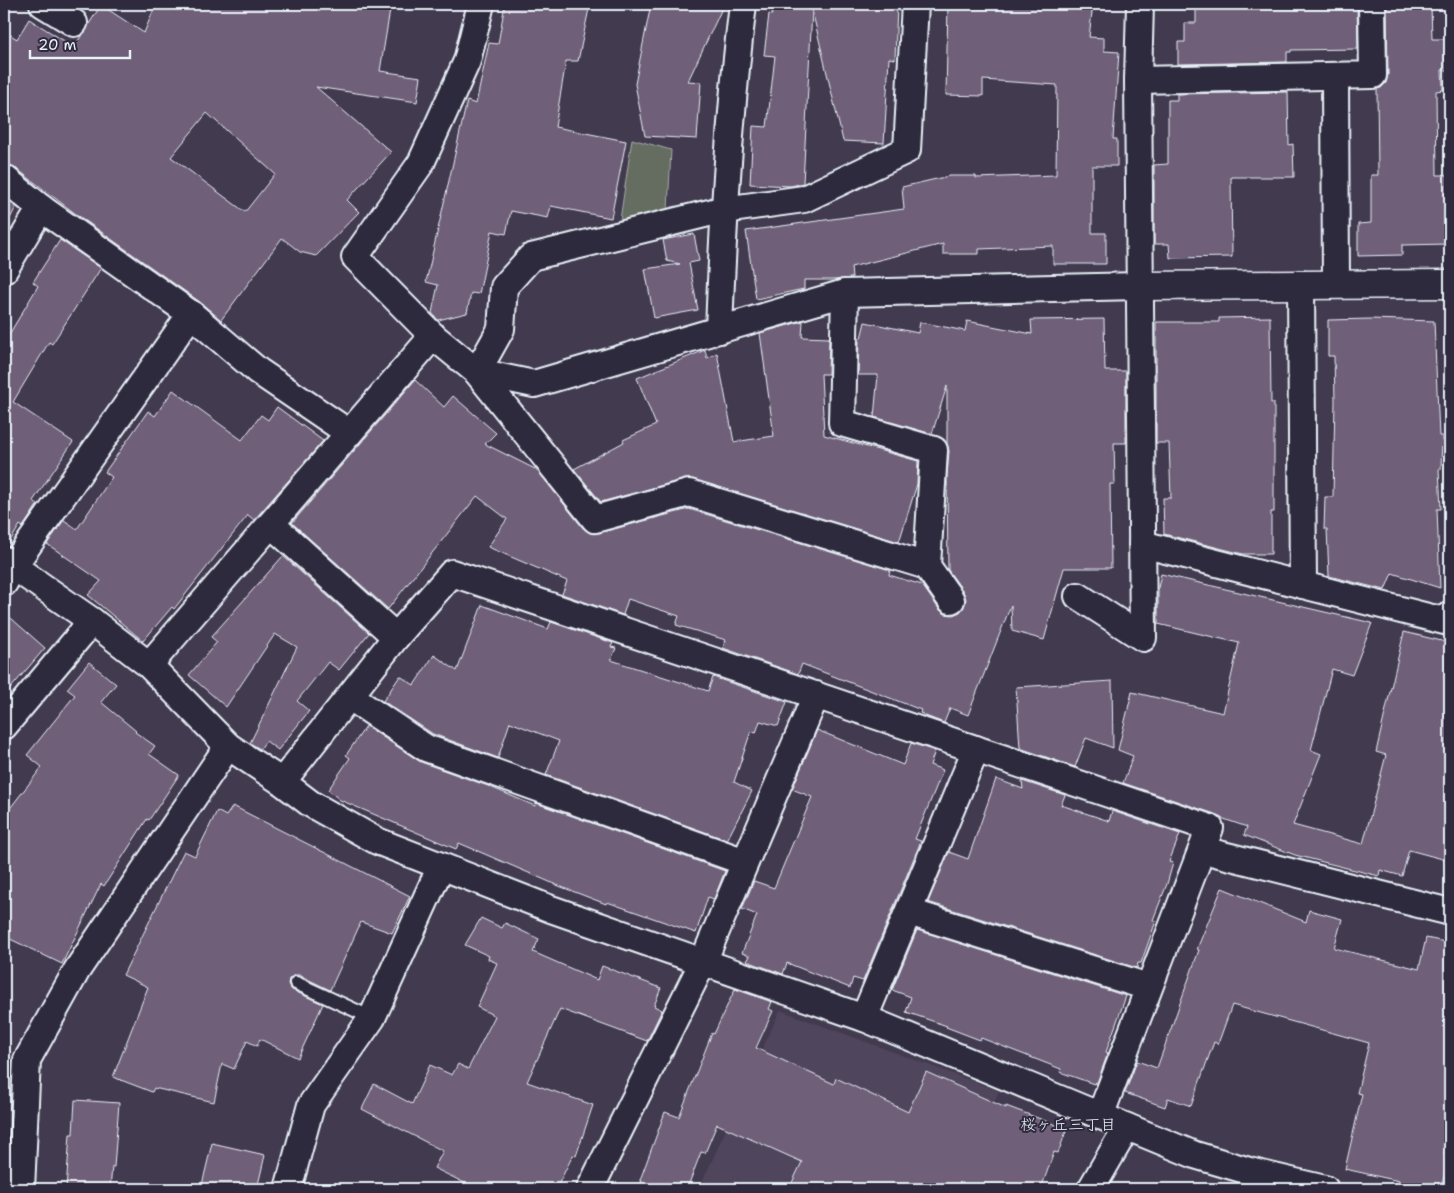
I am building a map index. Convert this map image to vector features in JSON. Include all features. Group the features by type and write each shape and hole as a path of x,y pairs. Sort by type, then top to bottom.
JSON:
{"street":[{"path":"43,4 74,23"},
{"path":"481,4 467,61 421,163 355,256 433,336 477,372 594,519 689,492 927,566 951,600"},
{"path":"719,330 724,210 743,4"},
{"path":"477,372 501,329 504,287 531,257 724,210 804,199 907,150 915,4"},
{"path":"1078,596 1143,638 1138,80 1140,4"},
{"path":"1138,80 1373,75 1372,4"},
{"path":"1335,76 1336,285"},
{"path":"4,178 41,208 191,314 258,371 349,433"},
{"path":"4,270 41,208"},
{"path":"1301,284 1303,585"},
{"path":"477,372 534,384 845,293 1139,286 1450,284"},
{"path":"845,293 842,423 934,450 927,566"},
{"path":"191,314 7,569 92,621 149,665 228,746 311,804 377,841 551,909 864,1018 1195,1155 1325,1189"},
{"path":"149,665 433,336"},
{"path":"272,524 396,637"},
{"path":"1142,544 1444,621 1450,615"},
{"path":"282,782 396,637 452,573 1210,828 1100,1116"},
{"path":"4,726 92,621"},
{"path":"590,1189 702,962 816,695"},
{"path":"350,697 426,748 745,862"},
{"path":"21,1189 27,1060 77,970 228,746"},
{"path":"864,1018 976,749"},
{"path":"1202,850 1450,912"},
{"path":"288,1189 311,1105 372,1018 441,866"},
{"path":"909,912 1148,987"},
{"path":"1091,1189 1127,1127"}],"lane":[{"path":"296,983 372,1018"}],"shaded area":[{"path":"632,139 671,150 668,209 620,220"},
{"path":"780,1010 999,1091 957,1189 699,1189"}],"building":[{"path":"156,4 391,4 380,71 421,77 417,102 316,87 391,152 347,200 359,212 316,256 300,252 282,238 221,320 200,302 76,214 13,166 4,163 4,31 17,39 29,19 74,47 101,5 144,33","holes":["207,113 275,174 245,212 171,157"]},
{"path":"505,4 590,4 578,61 566,61 555,127 626,141 611,218 551,206 548,218 511,211 506,234 492,231 479,294 471,293 467,313 438,320 432,313 438,285 426,282 467,101 476,104 489,43 498,44"},
{"path":"651,4 724,4 688,81 701,82 697,139 645,136 635,84"},
{"path":"773,4 897,4 895,59 889,58 884,143 843,141 812,10 803,183 791,186 750,184 753,126 767,127 775,56 764,55 769,14 772,15"},
{"path":"948,4 1093,4 1089,37 1104,38 1104,51 1119,52 1113,139 1117,139 1117,166 1092,166 1092,233 1106,233 1106,264 1053,264 1053,246 979,249 979,254 943,254 943,244 851,267 852,278 804,280 804,289 756,299 746,231 904,209 902,187 949,176 976,176 976,178 1056,175 1057,85 983,80 983,96 946,95"},
{"path":"1196,4 1357,4 1358,49 1291,50 1291,52 1287,52 1287,62 1178,64 1178,42 1185,42 1185,23 1196,23"},
{"path":"1387,4 1431,4 1432,39 1448,39 1448,70 1442,70 1443,90 1436,91 1437,175 1449,175 1449,244 1402,245 1402,255 1358,256 1358,224 1371,223 1371,175 1378,175 1377,89 1386,83 1388,75"},
{"path":"1288,92 1289,145 1293,144 1294,177 1231,177 1232,257 1170,258 1169,244 1154,244 1154,165 1168,164 1168,100 1177,100 1177,94"},
{"path":"4,197 16,207 4,230"},
{"path":"694,234 699,261 689,263 698,310 654,318 645,269 680,264 667,261 663,240"},
{"path":"60,240 101,268 52,344 49,342 13,402 73,442 33,501 38,504 23,527 20,525 7,546 4,545 4,343 38,286 33,282"},
{"path":"1270,317 1271,403 1274,403 1274,512 1271,512 1271,554 1243,554 1164,534 1163,498 1171,498 1169,443 1156,443 1156,322 1219,322 1219,318"},
{"path":"1104,319 1105,371 1126,371 1126,443 1114,443 1115,484 1110,484 1111,568 1064,568 1044,640 1012,631 1011,605 968,715 950,708 944,723 923,715 920,713 921,710 802,664 798,674 723,648 726,640 676,625 679,616 628,599 623,615 562,594 567,581 488,547 507,519 477,496 388,609 292,523 415,380 444,407 453,396 496,433 485,444 537,470 583,528 590,533 599,533 689,509 890,570 889,575 922,585 939,609 945,614 953,615 960,612 964,607 966,599 963,591 948,570 947,476 949,451 947,443 947,386 932,434 874,417 878,375 858,375 859,338 861,338 865,322 918,333 920,322 965,331 967,321 1032,334 1031,320"},
{"path":"1328,320 1434,321 1439,436 1442,436 1441,469 1439,469 1441,509 1437,509 1440,588 1392,573 1385,590 1329,576 1327,529 1324,529 1325,497 1333,497 1335,401 1334,356 1328,356"},
{"path":"803,321 802,337 829,338 828,374 821,374 824,435 918,461 917,484 899,542 693,479 685,479 601,502 574,469 624,442 623,440 656,425 637,378 705,350 707,358 717,353 734,442 774,436 760,333"},
{"path":"173,390 242,440 261,415 268,420 277,407 323,441 254,520 248,515 174,609 172,607 143,641 88,595 101,581 47,544 64,520 77,529 112,477 105,472 148,411 155,416"},
{"path":"283,556 369,633 339,670 328,662 297,701 309,711 278,750 266,741 260,749 250,743 297,647 275,634 226,707 189,675 217,642 211,637"},
{"path":"1161,574 1372,623 1352,675 1332,669 1311,750 1321,754 1293,825 1363,844 1386,755 1376,752 1404,632 1450,643 1450,861 1409,850 1402,876 1380,870 1379,876 1295,855 1244,835 1247,827 1215,814 1123,783 1133,756 1118,750 1132,692 1223,713 1239,643 1158,624 1158,588"},
{"path":"482,605 548,629 551,622 613,643 611,647 616,648 611,660 708,691 713,677 787,702 778,726 760,721 756,733 751,731 734,782 752,791 727,840 546,775 559,741 510,722 498,758 433,734 383,701 400,676 414,685 434,655 457,671"},
{"path":"4,612 45,648 4,696"},
{"path":"89,662 116,684 101,702 135,732 155,746 149,754 179,775 149,820 147,819 104,886 101,884 62,964 4,936 4,816 42,767 27,755 75,695 67,689"},
{"path":"1112,681 1113,748 1086,738 1075,767 1020,748 1016,687"},
{"path":"366,726 421,762 488,786 535,806 536,803 725,871 714,899 708,897 696,933 607,902 606,904 459,843 456,849 340,800 328,790 350,758 346,755"},
{"path":"817,730 903,765 911,743 935,751 930,765 943,770 915,839 921,841 863,981 853,978 850,988 787,963 783,974 747,961 750,956 742,953 757,915 742,909 754,881 774,888 812,797 792,789"},
{"path":"996,779 1023,789 1022,781 1065,795 1061,805 1109,821 1112,811 1180,834 1169,862 1173,863 1167,884 1153,920 1156,921 1141,963 1138,963 1137,968 928,902 949,852 968,859"},
{"path":"233,806 410,896 392,933 361,922 330,990 299,975 289,979 288,984 292,990 323,1004 298,1058 260,1039 257,1046 247,1041 234,1069 222,1064 214,1102 154,1088 152,1092 113,1077 148,987 123,975 184,851 195,856 217,811 226,816"},
{"path":"1222,888 1306,922 1309,910 1342,919 1334,948 1419,969 1426,938 1450,943 1450,1128 1444,1154 1449,1155 1441,1189 1397,1189 1399,1181 1345,1169 1362,1094 1357,1093 1369,1043 1232,1005 1218,1044 1214,1042 1191,1106 1168,1098 1165,1107 1125,1093 1137,1061 1157,1068 1199,950 1197,949"},
{"path":"481,918 502,928 505,923 539,939 533,952 597,980 602,966 661,988 654,1006 662,1010 647,1041 560,1009 527,1082 593,1105 576,1156 573,1155 556,1189 477,1189 434,1168 443,1151 362,1109 374,1084 412,1104 430,1065 452,1075 458,1064 468,1069 495,1016 477,1007 497,963 488,959 489,956 465,945"},
{"path":"917,930 1126,996 1097,1083 1095,1082 1094,1084 1060,1072 1061,1069 906,1012 911,997 892,990"},
{"path":"735,989 772,1002 769,1009 773,1011 756,1048 834,1084 836,1078 908,1112 926,1072 1006,1108 1006,1106 1067,1129 1058,1153 1054,1152 1041,1189 789,1189 802,1162 717,1124 705,1153 701,1152 687,1189 639,1189 642,1180 640,1180 665,1112 679,1117 712,1033 714,1034"},
{"path":"75,1100 119,1103 114,1167 112,1167 110,1189 66,1189 70,1134 73,1134"},
{"path":"212,1143 265,1155 257,1189 201,1189"}],"district":[{"name":"桜ヶ丘三丁目","path":"1068,1124"}]}
